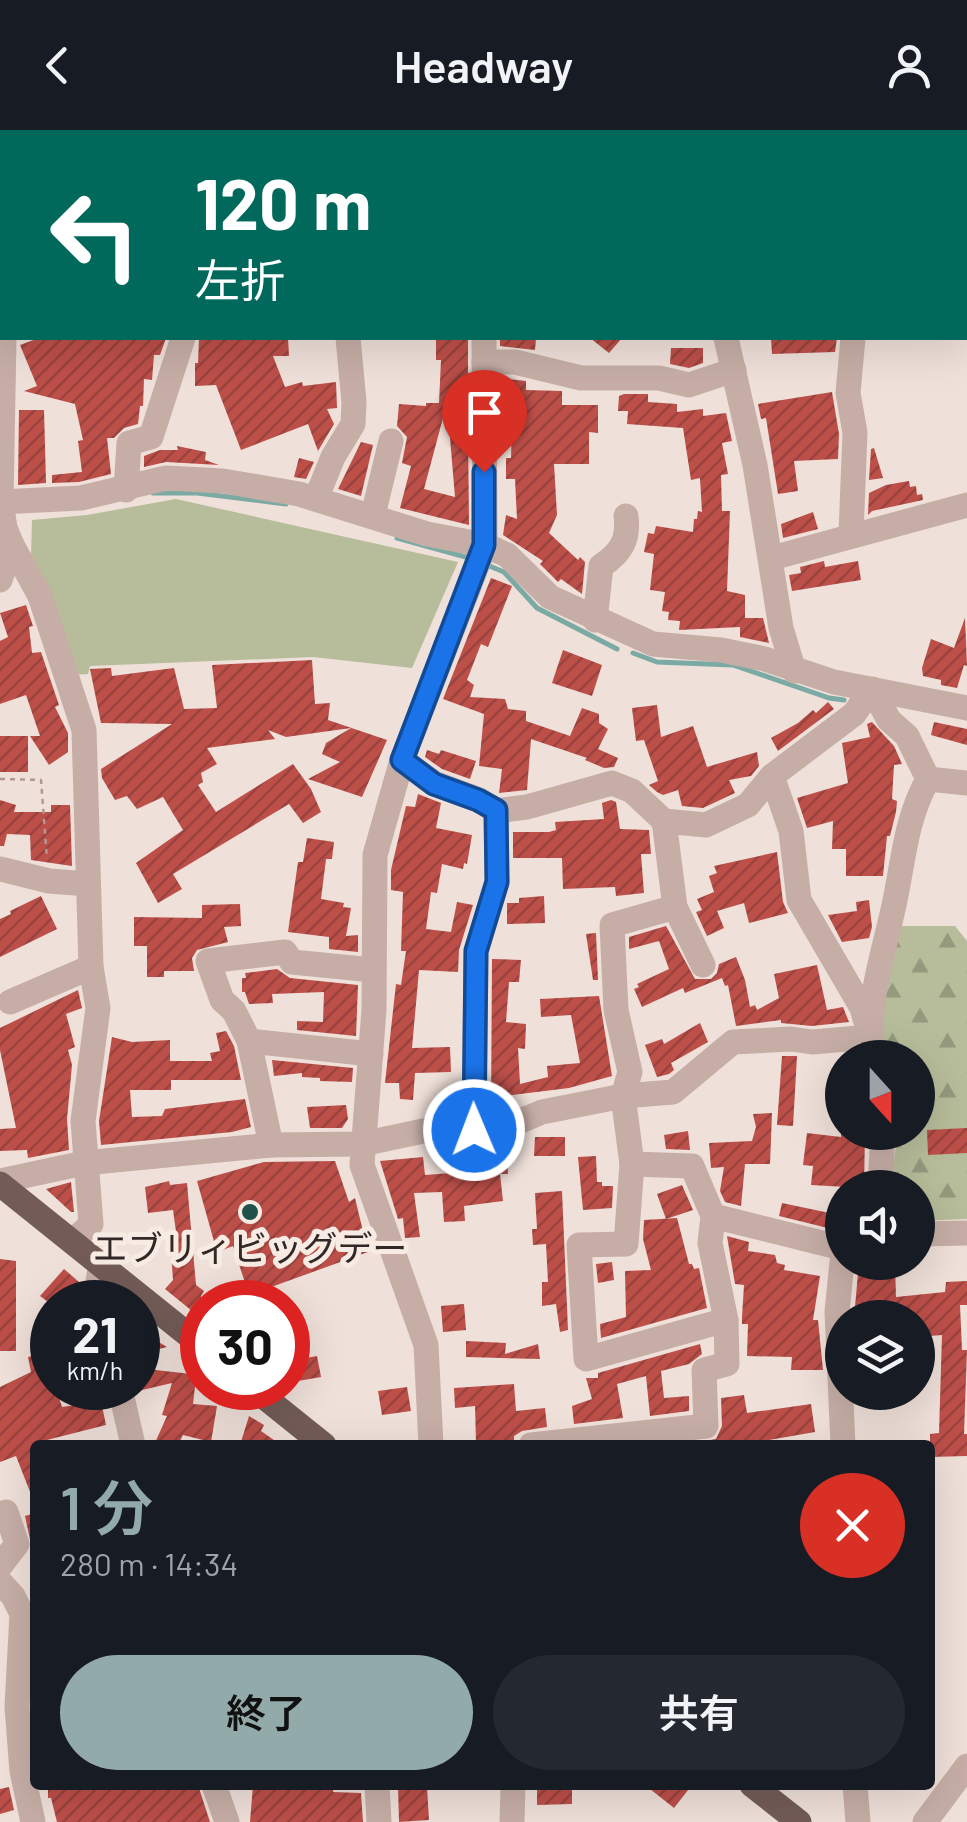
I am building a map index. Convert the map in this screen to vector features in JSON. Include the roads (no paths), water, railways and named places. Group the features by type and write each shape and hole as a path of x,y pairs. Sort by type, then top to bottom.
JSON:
{"main road":[{"path":"0,1182 180,1328"},
{"path":"280,1410 318,1440"},
{"path":"758,1790 799,1822"}],"street":[{"path":"0,580 4,340"},
{"path":"126,490 128,443 151,437 182,340"},
{"path":"316,499 333,457 353,424 348,340"},
{"path":"726,340 772,558 782,628 794,671"},
{"path":"851,534 855,433 848,393 853,340"},
{"path":"431,1440 426,1345 362,1166 371,1054 375,855 402,760 480,556 484,350 581,378 659,378 688,385 734,370"},
{"path":"374,515 391,441"},
{"path":"4,517 166,478 223,481 316,499 374,515 480,556 507,554 550,597 653,644 720,650 872,690 967,708"},
{"path":"772,558 967,505"},
{"path":"596,620 601,566 618,554 628,533 626,516"},
{"path":"4,517 40,596 84,730 90,967 98,1008 83,1121 91,1224 73,1241"},
{"path":"664,821 706,825 748,806 772,776 854,714 872,690"},
{"path":"872,690 889,720 907,736 928,779"},
{"path":"402,760 434,784 496,810 527,808 612,783 632,790 664,821 675,907 703,965"},
{"path":"772,776 791,831 799,900 862,1008 869,1040"},
{"path":"928,779 967,783"},
{"path":"871,1040 874,985 894,907 912,808 928,779"},
{"path":"474,1130 476,951 497,882 496,810"},
{"path":"0,869 88,884"},
{"path":"675,907 612,925 616,1010 630,1072 623,1096 632,1164 626,1244 579,1245 586,1359 726,1320"},
{"path":"271,1145 249,1042 234,1011 222,1000 208,961 285,952 292,962 373,970"},
{"path":"10,1002 90,967"},
{"path":"0,1182 84,1164 271,1145 362,1144 442,1126 474,1130 512,1125 542,1112 623,1096 673,1092 733,1042 791,1039 825,1043"},
{"path":"249,1042 371,1054"},
{"path":"619,1440 706,1426 704,1370 728,1364 726,1320 710,1243 712,1216 692,1166 632,1164"},
{"path":"712,1216 825,1244"},
{"path":"935,1234 967,1233"},
{"path":"99,1280 102,1264"},
{"path":"840,1280 837,1312 843,1440"},
{"path":"125,1410 132,1440"},
{"path":"1,1566 18,1544 6,1512"},
{"path":"1,1566 30,1556"},
{"path":"0,1582 28,1620 16,1707 19,1765 33,1822"},
{"path":"925,1822 967,1766"},
{"path":"216,1790 227,1822"},
{"path":"377,1790 379,1822"},
{"path":"512,1822 513,1790"},
{"path":"855,1790 858,1822"}],"waterway":[{"path":"153,493 197,493 286,504"},
{"path":"397,538 473,559"},
{"path":"487,565 504,572 537,608 617,649"},
{"path":"633,653 657,662 733,665 844,700"}],"place":[{"name":"エブリィビッグデー","path":"250,1212"}]}
